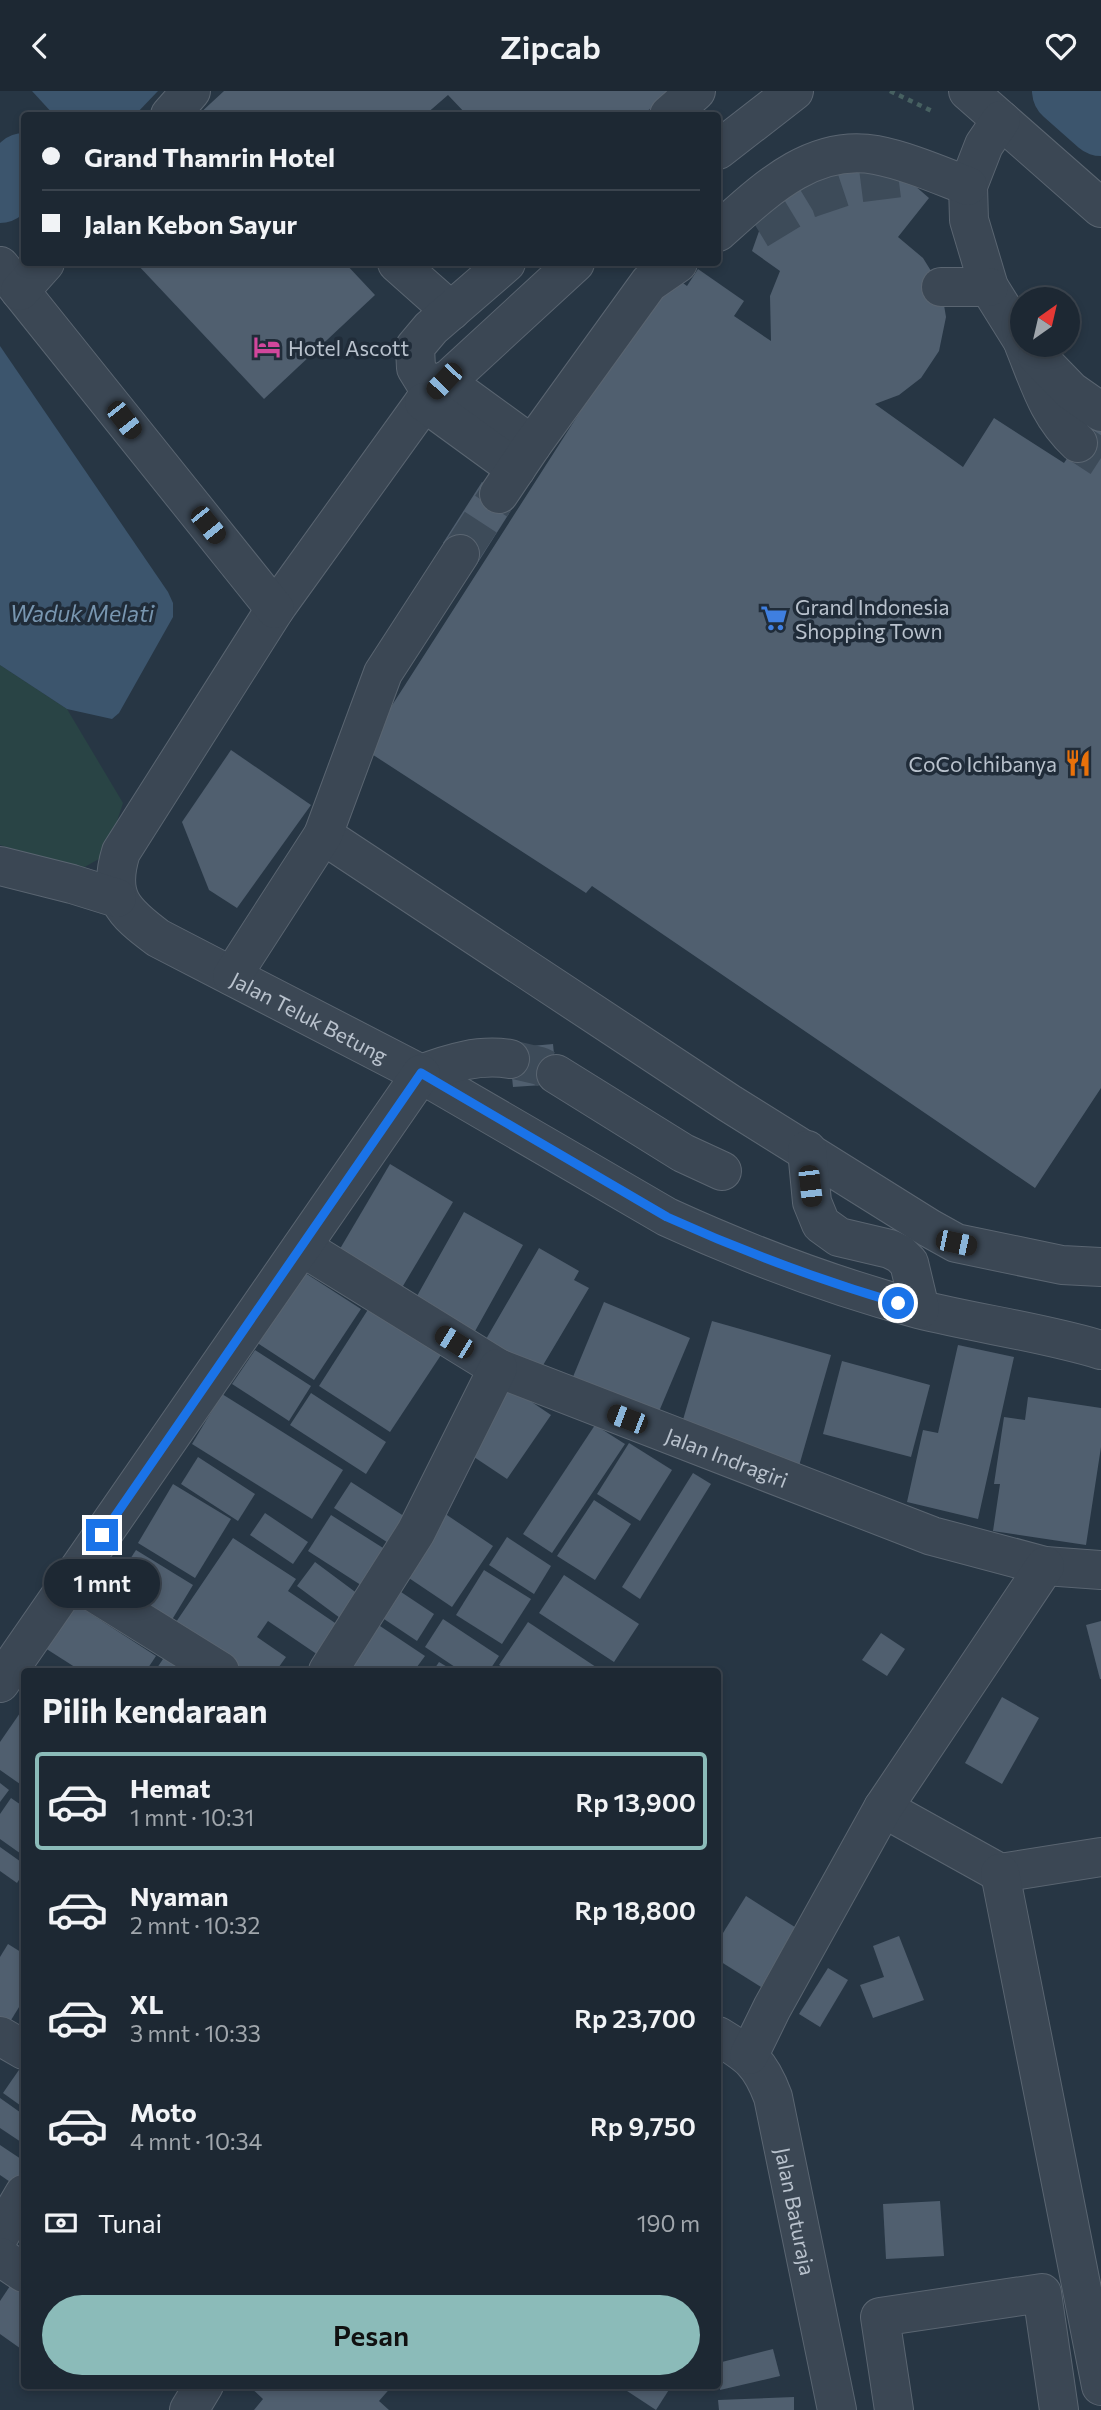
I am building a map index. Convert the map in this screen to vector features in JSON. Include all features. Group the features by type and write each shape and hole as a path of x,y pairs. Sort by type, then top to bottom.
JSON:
{"street":[{"path":"173,112 191,91"},
{"path":"672,112 696,91"},
{"path":"721,148 794,91"},
{"path":"968,91 1101,208"},
{"path":"935,179 984,145 1001,120"},
{"path":"721,232 766,190 799,168 826,156 849,153 876,155 935,179 970,220 989,287 1010,321"},
{"path":"721,235 758,230"},
{"path":"38,266 10,279 275,609"},
{"path":"400,266 451,311"},
{"path":"503,266 431,328 415,347 416,368 433,392 516,469 652,269"},
{"path":"0,866 117,898 115,870 121,852 275,609 433,392 572,266"},
{"path":"941,287 989,287"},
{"path":"1029,357 1051,412 1078,443"},
{"path":"1038,357 1071,391 1101,412"},
{"path":"232,976 323,835 383,673 460,554"},
{"path":"323,835 729,1103 956,1243 1062,1265 1101,1267"},
{"name":"Jalan Teluk Betung","path":"117,898 133,919 158,938 421,1073 667,1217 708,1236 835,1285 920,1309 1099,1348"},
{"path":"0,1683 421,1073 449,1063 492,1056 510,1059"},
{"path":"556,1074 683,1153 722,1171"},
{"path":"807,1150 812,1202 821,1224 839,1237 890,1249 900,1254 909,1263 920,1309"},
{"name":"Jalan Indragiri","path":"302,1247 498,1368 932,1536 1045,1566 1101,1570"},
{"path":"330,1668 416,1532 498,1368"},
{"path":"733,2045 772,2008 883,1808 1045,1566"},
{"path":"72,1580 215,1668"},
{"path":"883,1808 1000,1873 1101,1857"},
{"path":"1000,1873 1091,2283 1101,2386"},
{"path":"0,2036 21,2048"},
{"name":"Jalan Baturaja","path":"733,2045 765,2077 773,2098 838,2410"},
{"path":"0,2235 21,2199"},
{"path":"0,2257 21,2271"},
{"path":"894,2410 880,2317 1042,2293 1059,2410"}],"path":[{"path":"890,91 937,114"}],"green space":[{"path":"0,665 67,709 123,803 106,855 81,869 0,845"}],"water":[{"path":"32,91 158,91 138,112 51,112"},
{"name":"Waduk Melati","path":"0,346 173,603 173,617 119,713 112,719 67,709 0,665"}],"building":[{"path":"224,91 670,91 646,112 464,112 448,95 428,112 201,112"},
{"name":"Grand Indonesia Shopping Town","path":"860,166 914,185 929,198 898,237 923,258 941,287 946,317 939,351 921,378 899,395 875,404 963,467 994,418 1064,463 1095,417 1101,421 1101,1088 1035,1188 592,886 586,893 364,749 669,273 687,286 698,269 744,301 734,316 771,341 770,296 780,271 752,251 763,220 771,207 793,186"},
{"name":"Hotel Ascott","path":"139,266 348,266 375,295 264,399"},
{"path":"482,482 515,504 477,564 443,543"},
{"path":"231,750 311,805 237,908 209,890 182,822"},
{"path":"553,1044 557,1084 513,1087 509,1048"},
{"path":"390,1164 453,1202 397,1296 334,1259"},
{"path":"464,1212 523,1245 469,1342 434,1322 441,1310 417,1296"},
{"path":"539,1248 579,1271 574,1280 589,1288 536,1377 482,1346"},
{"path":"299,1269 361,1309 314,1380 253,1340"},
{"path":"604,1302 690,1338 655,1421 570,1384"},
{"path":"369,1308 441,1355 390,1432 319,1386"},
{"path":"712,1321 831,1355 799,1466 680,1430"},
{"path":"958,1345 1014,1357 978,1519 907,1502 923,1430 938,1433"},
{"path":"255,1350 311,1386 289,1421 232,1384"},
{"path":"842,1361 930,1385 911,1457 823,1434"},
{"path":"502,1382 551,1415 507,1479 459,1447"},
{"path":"311,1393 386,1442 366,1474 290,1425"},
{"path":"222,1394 343,1470 312,1519 192,1444"},
{"path":"1028,1397 1101,1408 1101,1447 1086,1545 993,1531 1000,1484 994,1484 1004,1417 1025,1420"},
{"path":"595,1425 625,1444 552,1553 523,1534"},
{"path":"629,1443 672,1470 640,1521 597,1494"},
{"path":"198,1457 255,1494 238,1521 181,1484"},
{"path":"693,1473 711,1484 640,1599 622,1587"},
{"path":"351,1482 407,1518 390,1544 334,1508"},
{"path":"173,1484 231,1519 195,1578 138,1543"},
{"path":"594,1500 631,1524 595,1580 557,1556"},
{"path":"438,1509 493,1546 452,1607 397,1570"},
{"path":"265,1513 308,1542 293,1564 250,1535"},
{"path":"331,1515 391,1553 367,1589 308,1551"},
{"path":"507,1537 551,1566 534,1594 489,1565"},
{"path":"233,1538 296,1579 288,1591 344,1629 324,1659 268,1621 257,1637 286,1657 278,1668 238,1668 174,1625"},
{"path":"136,1550 193,1585 170,1623 112,1587"},
{"path":"315,1562 362,1597 344,1621 297,1586"},
{"path":"484,1570 531,1599 502,1644 456,1615"},
{"path":"564,1575 639,1624 614,1662 539,1613"},
{"path":"389,1584 434,1614 417,1641 372,1611"},
{"path":"74,1603 156,1656 148,1668 76,1668 45,1648"},
{"path":"368,1618 425,1656 416,1668 351,1668"},
{"path":"443,1619 499,1656 491,1668 456,1668 425,1647"},
{"path":"1101,1621 1101,1679 1100,1679 1086,1625"},
{"path":"528,1622 596,1667 504,1668 499,1665"},
{"path":"881,1633 905,1649 887,1676 862,1660"},
{"path":"167,1653 190,1668 157,1668"},
{"path":"439,1662 449,1668 435,1668"},
{"path":"1002,1697 1039,1718 1002,1784 965,1763"},
{"path":"20,1713 20,1784 0,1770 0,1742"},
{"path":"0,1783 9,1790 0,1802"},
{"path":"11,1798 21,1805 21,1854 0,1839 0,1814"},
{"path":"0,1847 21,1862 21,1877 17,1883 0,1871"},
{"path":"746,1896 798,1929 761,1987 721,1962 721,1936"},
{"path":"899,1936 924,2000 873,2018 860,1985 884,1977 873,1946"},
{"path":"8,1944 21,1952 21,2004 8,2025 0,2020 0,1957"},
{"path":"828,1968 848,1980 820,2027 799,2014"},
{"path":"21,2067 21,2106 3,2093"},
{"path":"0,2098 21,2113 21,2142 0,2128"},
{"path":"0,2145 21,2159 21,2175 16,2186 0,2175"},
{"path":"940,2201 944,2256 886,2259 883,2204"},
{"path":"20,2271 21,2349 0,2334 0,2301"},
{"path":"773,2349 780,2376 720,2390 721,2362"},
{"path":"252,2389 390,2389 379,2401 389,2410 254,2410 263,2399"},
{"path":"624,2389 669,2389 656,2410"},
{"path":"794,2397 794,2410 719,2410 718,2400"}],"waterway":[{"path":"1066,91 1101,122"},
{"path":"0,189 21,170"}],"tunnel":[{"path":"758,230 809,199 854,184 901,178"},
{"path":"1078,443 1101,458"},
{"path":"460,554 499,494"},
{"path":"510,1059 540,1066 556,1074"}],"place":[{"name":"Hotel Ascott","path":"267,347"},
{"name":"Grand Indonesia Shopping Town","path":"774,618"},
{"name":"CoCo Ichibanya","path":"1078,763"}],"route":[{"path":"102,1535 421,1073 667,1217 708,1236 835,1285 898,1303"}]}
